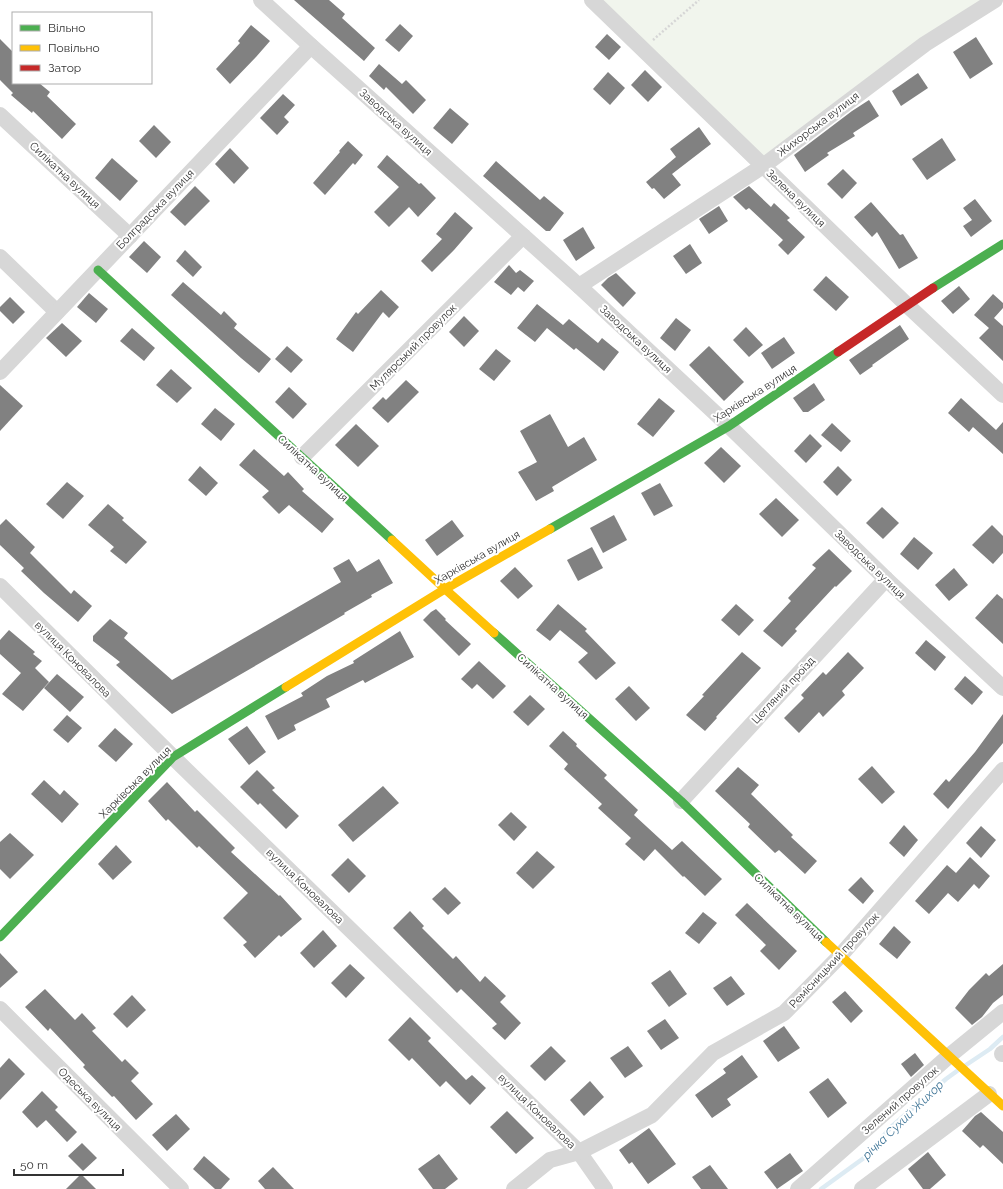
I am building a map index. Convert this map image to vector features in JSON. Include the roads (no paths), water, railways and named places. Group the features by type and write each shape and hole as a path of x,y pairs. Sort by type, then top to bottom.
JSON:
{"main road":[{"name":"Харківська вулиця","path":"0,937 173,757 445,589 729,426 907,305 1003,244"},
{"name":"Силікатна вулиця","path":"98,270 445,589 681,801 840,956 1003,1106"}],"street":[{"name":"Заводська вулиця","path":"261,0 579,286 729,426 886,579 1003,688"},
{"name":"Зелена вулиця","path":"592,0 762,166 907,305 1003,394"},
{"name":"Жихорська вулиця","path":"579,286 762,166 925,44 995,0"},
{"name":"Болградська вулиця","path":"0,372 311,46"},
{"name":"Силікатна вулиця","path":"0,115 130,236"},
{"name":"Мулярський провулок","path":"302,457 523,236"},
{"path":"0,257 57,312"},
{"name":"Цегляний проїзд","path":"681,801 886,579"},
{"name":"вулиця Коновалова","path":"0,586 578,1152 605,1189"},
{"name":"Ремісницький провулок","path":"514,1189 550,1160 578,1152 652,1115 713,1052 784,1013 840,956 1003,770"},
{"name":"Одеська вулиця","path":"0,1009 181,1189"},
{"name":"Зелений провулок","path":"798,1189 952,1059 1003,1012"},
{"path":"862,1189 990,1094"}],"waterway":[{"name":"річка Сухий Жихор","path":"966,1065 990,1049 1003,1037"},
{"name":"річка Сухий Жихор","path":"821,1189 868,1155 890,1128 957,1071"}]}
